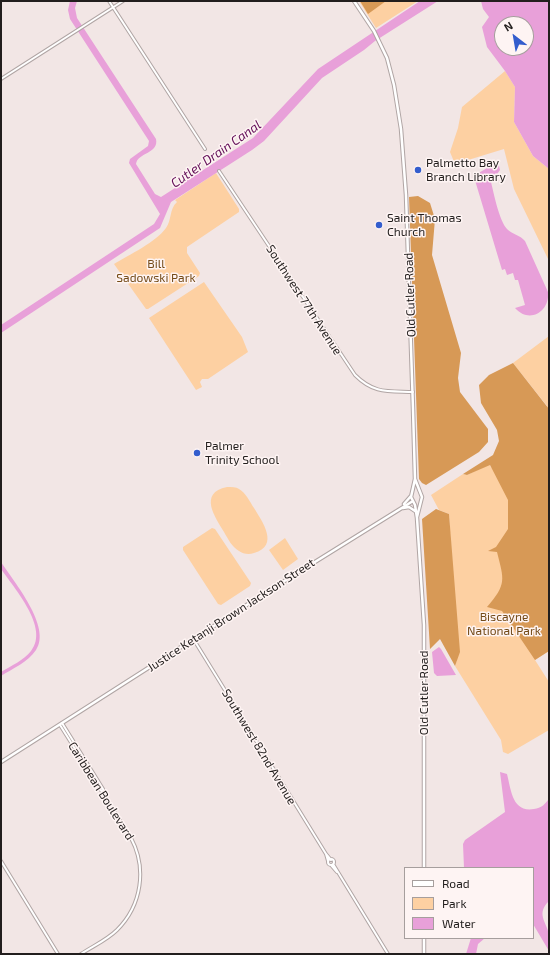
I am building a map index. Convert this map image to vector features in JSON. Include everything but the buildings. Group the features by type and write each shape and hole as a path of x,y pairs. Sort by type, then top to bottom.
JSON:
{"main road":[{"name":"Old Cutler Road","path":"354,1 374,31 391,71 401,129 407,221 413,392 415,479 412,495 417,518 424,625 424,867"},
{"name":"Old Cutler Road","path":"415,479 422,497 417,518"},
{"path":"412,495 420,492"},
{"name":"Justice Ketanji Brown Jackson Street","path":"401,507 412,495"},
{"name":"Justice Ketanji Brown Jackson Street","path":"1,762 401,507 413,502 421,501"},
{"path":"401,507 409,507 415,511"},
{"path":"424,939 424,954"}],"street":[{"path":"109,1 205,150"},
{"path":"1,80 123,1"},
{"name":"Southwest 77th Avenue","path":"219,172 355,375 368,386 379,390 413,392"},
{"name":"Southwest 82nd Avenue","path":"194,640 388,954"},
{"name":"Caribbean Boulevard","path":"61,724 103,789 135,846 140,864 140,884 132,909 122,924 109,936 81,954"},
{"name":"Southwest 82nd Avenue","path":"330,860 328,864 332,864"},
{"path":"1,862 58,954"}],"green space":[{"path":"359,1 418,1 376,28"},
{"path":"505,71 515,87 514,122 533,156 549,169 549,261 514,189 504,149 455,164 450,152 458,128 462,107"},
{"name":"Bill Sadowski Park","path":"216,173 239,209 239,212 187,247 187,253 200,273 199,276 146,309 114,264 142,248 162,233 168,225 174,205 177,202 175,200"},
{"name":"Bill Sadowski Park","path":"204,282 242,337 248,352 208,379 202,379 200,382 202,387 196,390 149,318"},
{"name":"Biscayne National Park","path":"549,336 549,651 535,660 549,682 549,730 508,754 503,752 501,740 455,666 457,660 449,514 439,510 431,495 463,474 467,475 490,464 491,468 547,406 513,363"},
{"path":"227,487 237,488 244,493 261,520 268,539 262,550 250,554 239,551 230,543 213,513 211,500 213,494 218,490"},
{"path":"212,528 215,529 251,583 250,586 221,605 218,604 183,550 183,547"},
{"path":"285,538 298,559 283,570 269,550"}],"shaded area":[{"path":"360,1 386,1 368,14"},
{"path":"418,196 430,203 435,219 432,255 461,353 458,378 460,392 488,429 488,442 479,452 426,485 419,479 409,197"},
{"path":"513,363 549,409 549,651 535,660 502,611 487,607 501,587 502,576 497,552 488,551 496,547 508,529 508,500 490,465 467,475 463,474 493,455 499,441 497,430 481,403 479,385 489,375"},
{"path":"436,509 449,514 460,652 455,666 440,639 430,649 422,519"}],"water":[{"path":"70,1 77,1 75,8 77,18 156,139 154,148 140,157 136,164 155,194 161,197 253,138 318,69 420,1 438,1 375,41 322,78 264,141 171,202 160,228 1,333 1,325 154,224 160,214 129,163 130,159 148,146 149,141 70,19 68,10"},
{"path":"481,1 549,1 549,169 533,156 514,122 515,87 487,47 482,27 489,17 483,9"},
{"path":"496,163 500,170 491,182 497,207 504,225 507,229 525,241 548,292 546,305 538,314 526,315 515,308 525,305 518,280 515,280 513,273 507,275 505,269 502,270 474,177"},
{"path":"1,562 22,593 35,617 39,629 40,640 36,650 29,658 1,676 1,672 21,660 31,651 36,642 36,631 28,608 1,569"},
{"path":"439,647 456,675 437,676 434,673 432,652"},
{"path":"500,772 507,774 514,799 521,807 527,809 539,808 549,798 549,901 542,914 549,934 549,951 534,926 534,867 464,867 463,844 465,840 505,812"},
{"path":"471,939 484,939 478,944 476,954 466,954"}],"place":[{"name":"Palmetto Bay Branch Library","path":"418,170"},
{"name":"Saint Thomas Church","path":"379,225"},
{"name":"Palmer Trinity School","path":"197,453"}],"water label":[{"name":"Cutler Drain Canal","path":"216,154"}]}
